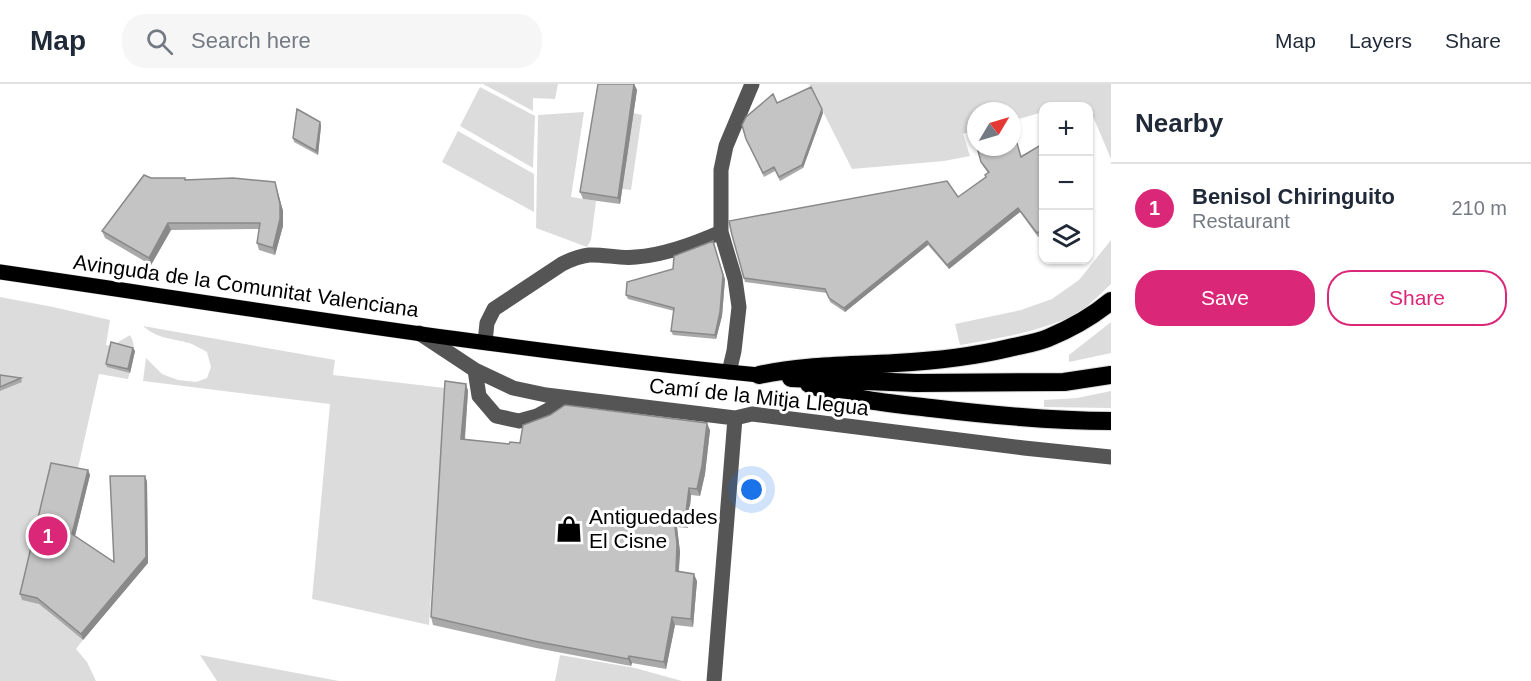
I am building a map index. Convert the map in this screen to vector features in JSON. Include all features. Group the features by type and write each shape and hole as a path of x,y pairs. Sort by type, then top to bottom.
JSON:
{"highway":[{"path":"759,375 812,367 976,356 1047,339 1103,308 1111,301"},
{"path":"759,375 796,379 916,384 1064,382 1111,375"},
{"path":"796,379 831,393 862,400 1016,416 1111,421"}],"main road":[{"name":"Avinguda de la Comunitat Valenciana","path":"0,272 485,342 759,375"}],"street":[{"path":"729,372 739,308 735,279 721,232 721,170 726,146 752,84"},
{"path":"485,342 487,323 494,309 574,258 589,255 633,258 674,249 721,232"},
{"name":"Camí de la Mitja Llegua","path":"419,333 475,369 513,388 546,395 735,418 752,414 1024,448 1111,456"},
{"path":"475,369 479,396 496,416 519,421 537,416 570,398"},
{"path":"714,681 735,418"}],"shaded area":[{"path":"483,84 558,84 555,99 533,98 533,111"},
{"path":"809,84 1111,84 1111,159 1093,116 1093,102 1039,102 1039,113 1021,118 1021,102 967,102 967,133 963,134 967,156 970,156 944,161 852,169"},
{"path":"480,87 535,116 533,168 460,126"},
{"path":"584,112 571,197 596,201 591,240 587,247 536,228 538,115"},
{"path":"633,113 642,115 631,190 622,189"},
{"path":"458,131 534,174 534,212 442,162"},
{"path":"1111,240 1111,284 1087,306 1044,327 960,345 955,324 1021,310 1052,299 1079,280"},
{"path":"0,297 110,320 106,345 112,346 130,335 134,345 134,357 128,379 99,374 68,513 80,517 70,537 46,610 83,640 76,649 87,662 96,681 0,681"},
{"path":"1111,322 1111,353 1069,362 1069,355"},
{"path":"143,326 335,360 333,375 445,388 429,625 312,599 330,404 143,381 146,358 162,374 178,380 196,382 207,378 211,367 207,352 189,343 159,336"},
{"path":"1111,391 1111,408 1044,407 1044,400 1077,398"},
{"path":"200,655 339,681 217,681"},
{"path":"560,655 635,668 682,681 555,681"}],"building":[{"path":"598,84 634,84 618,198 580,192"},
{"path":"811,87 822,109 802,165 779,177 774,167 763,173 746,139 742,125 746,117 773,94 777,103"},
{"path":"297,109 320,122 316,151 293,138"},
{"path":"1039,146 1039,232 1037,233 1018,208 947,265 927,241 844,308 829,298 825,289 744,278 729,221 947,181 958,197 986,177 985,175 989,172 979,156 1021,157"},
{"path":"144,175 151,178 185,178 185,180 233,178 275,182 280,204 280,219 273,248 257,243 260,223 168,223 149,258 102,231"},
{"path":"713,241 723,275 720,312 715,335 671,331 674,308 626,295 627,282 673,269 674,256"},
{"path":"111,342 133,348 128,369 106,364"},
{"path":"0,375 21,378 0,387"},
{"name":"Antiguedades El Cisne","path":"445,381 466,384 461,439 520,443 523,425 550,415 565,405 707,423 697,489 689,488 685,520 674,519 677,544 676,571 694,574 691,619 672,617 664,662 629,656 628,659 534,641 431,617"},
{"path":"51,463 88,470 72,534 114,562 110,476 145,476 146,557 81,634 37,598 20,594"}],"place":[{"name":"Antiguedades El Cisne","path":"569,529"},
{"name":"Benisol Chiringuito","path":"48,536"}]}
